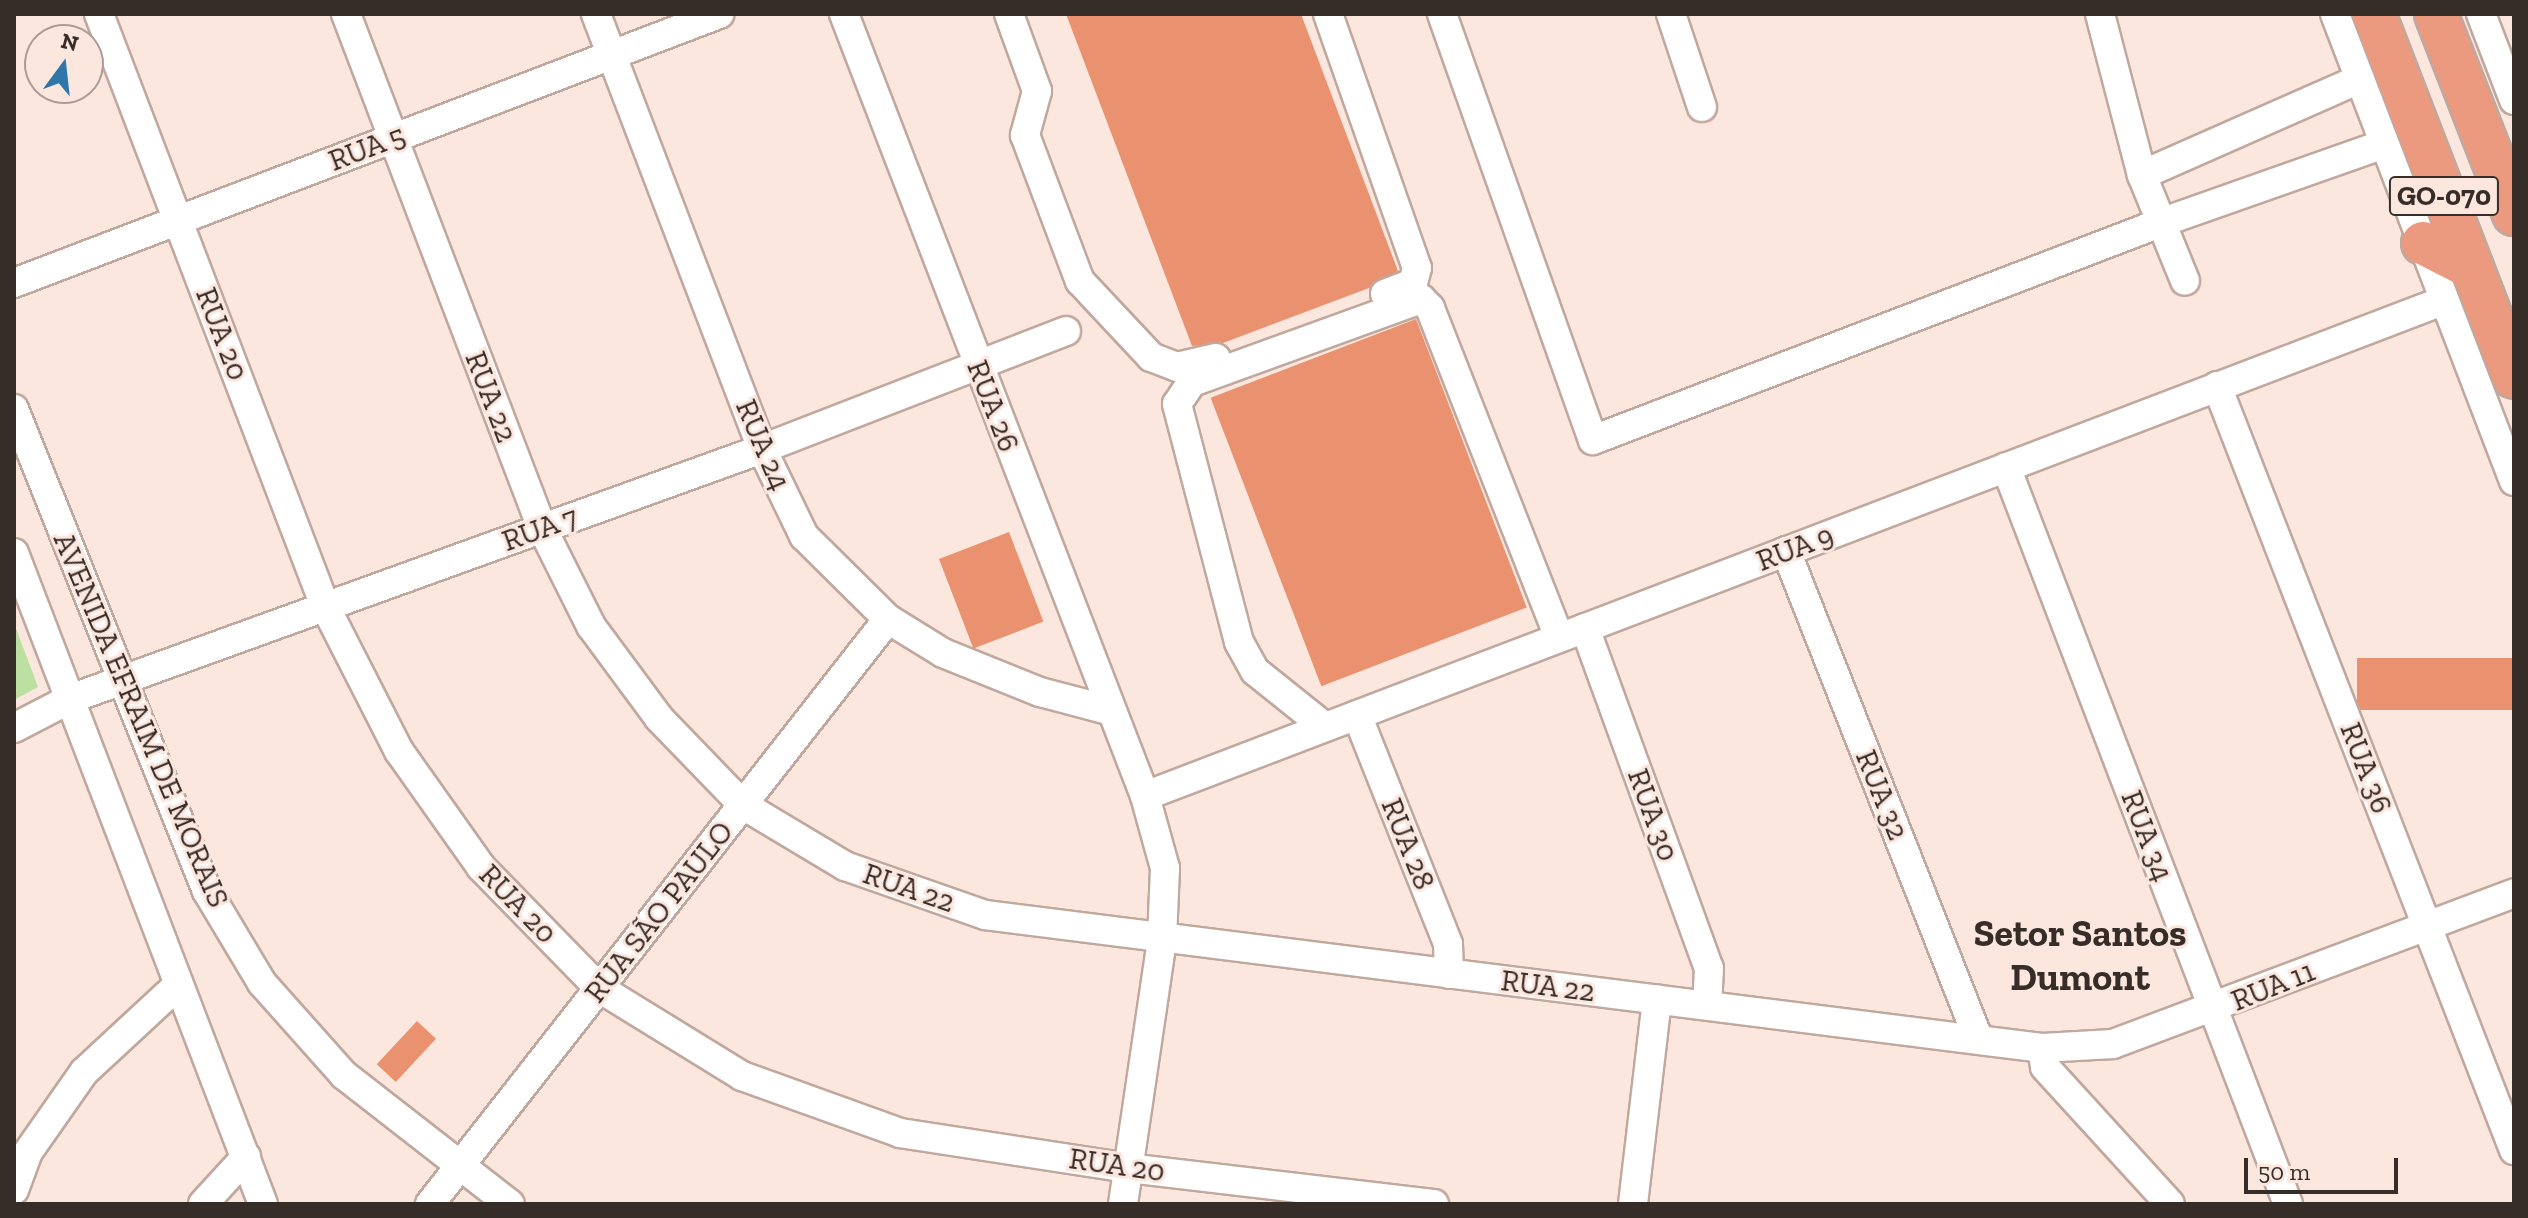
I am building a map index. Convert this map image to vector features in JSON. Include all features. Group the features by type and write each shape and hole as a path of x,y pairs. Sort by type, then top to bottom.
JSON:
{"highway":[{"name":"GO-070","path":"2374,14 2514,377"},
{"name":"GO-070","path":"2442,19 2514,214"},
{"path":"2423,243 2472,268"}],"street":[{"name":"RUA 20","path":"99,14 325,606 399,751 481,867 599,988 742,1076 900,1133 1128,1168 1434,1204"},
{"name":"RUA 22","path":"346,14 542,528 591,626 659,718 743,805 845,866 985,915 1162,940 1978,1038"},
{"name":"RUA 24","path":"596,14 762,449 804,536 888,619 943,653 1040,692 1112,711"},
{"name":"RUA 5","path":"14,283 719,14"},
{"name":"RUA 26","path":"844,14 1145,796 1165,868 1162,940 1123,1204"},
{"path":"1009,14 1037,91 1025,135 1080,281 1151,357 1177,367 1210,360 1413,283 1416,276 1328,14"},
{"path":"1442,14 1593,440 2160,223 2384,144"},
{"path":"1671,14 1702,107"},
{"path":"2100,14 2142,175 2185,281"},
{"path":"2335,14 2514,481"},
{"path":"2481,14 2514,100"},
{"path":"2142,175 2360,79"},
{"name":"RUA 30","path":"1325,727 1269,684 1242,650 1177,404 1192,382 1421,299 1430,308 1572,633 1709,968 1707,1005"},
{"name":"RUA 9","path":"1145,796 2445,300"},
{"name":"RUA 7","path":"14,728 70,699 762,449 1066,331"},
{"name":"RUA 36","path":"2217,386 2514,1150"},
{"name":"AVENIDA EFRAIM DE MORAIS","path":"14,409 207,891 262,983 344,1075 510,1204"},
{"name":"RUA 34","path":"2006,467 2288,1204"},
{"name":"RUA 32","path":"1786,551 1978,1038"},
{"name":"AVENIDA EFRAIM DE MORAIS","path":"14,553 263,1204"},
{"name":"RUA SÃO PAULO","path":"430,1204 888,619"},
{"name":"RUA 28","path":"1357,715 1448,944 1449,974"},
{"name":"RUA 11","path":"1978,1038 2042,1048 2113,1044 2213,1010 2514,893"},
{"path":"14,1190 28,1152 84,1072 179,984"},
{"path":"1633,1204 1657,999"},
{"path":"2042,1048 2045,1067 2170,1204"},
{"path":"203,1204 246,1157"}],"green space":[{"path":"14,623 38,687 14,700"}],"building":[{"path":"1066,14 1301,14 1398,271 1369,288 1223,343 1192,346"},
{"path":"1416,319 1527,607 1321,686 1211,398"},
{"path":"1009,532 1043,622 973,649 939,559"},
{"path":"2357,658 2514,658 2514,710 2357,710"},
{"path":"417,1021 436,1039 396,1082 377,1064"}],"district":[{"name":"Setor Santos Dumont","path":"2080,956"}]}
